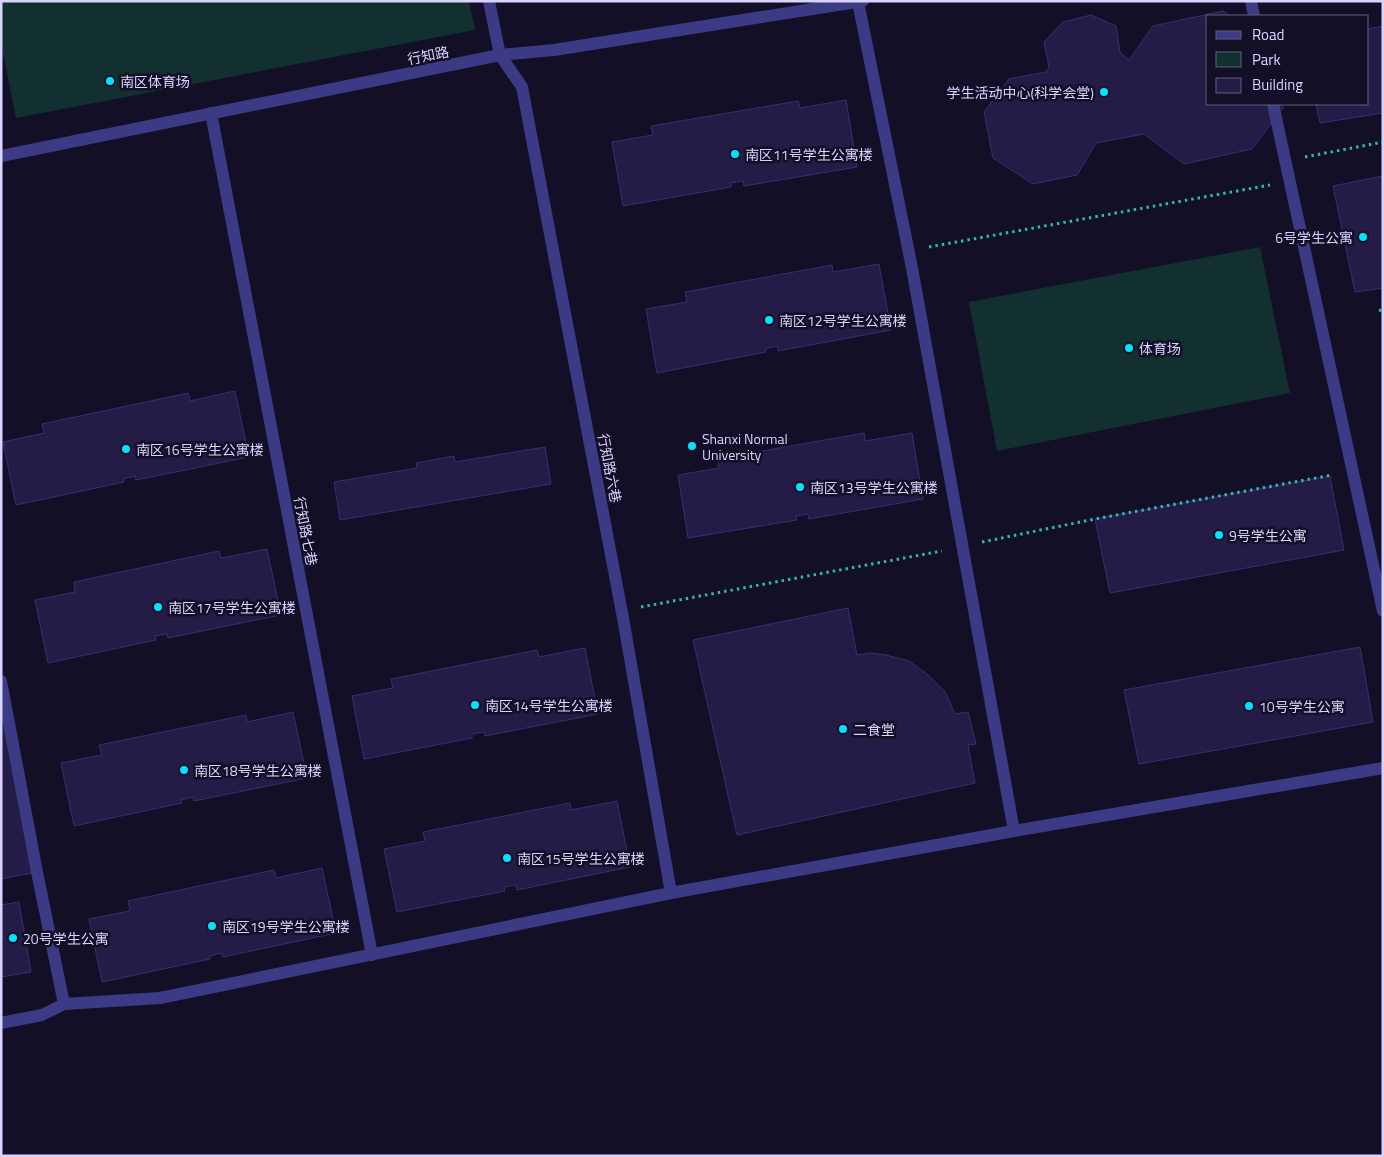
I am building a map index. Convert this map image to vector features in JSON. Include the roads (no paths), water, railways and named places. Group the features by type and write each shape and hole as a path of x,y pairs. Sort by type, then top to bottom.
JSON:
{"lane":[{"path":"489,1 500,55"},
{"path":"1251,1 1254,15"},
{"path":"861,2 1014,831"},
{"name":"行知路","path":"1,156 500,55 554,50 861,2"},
{"name":"行知路六巷","path":"500,55 522,87 622,611 671,893"},
{"path":"1273,105 1383,611"},
{"name":"行知路七巷","path":"211,113 372,955"},
{"path":"1,681 64,1004"},
{"path":"1,1023 42,1015 64,1004 160,998 671,893 1014,831 1383,768"}],"place":[{"name":"南区体育场","path":"110,81"},
{"name":"学生活动中心(科学会堂)","path":"1104,92"},
{"name":"南区11号学生公寓楼","path":"735,154"},
{"name":"6号学生公寓","path":"1363,237"},
{"name":"南区12号学生公寓楼","path":"769,320"},
{"name":"体育场","path":"1129,348"},
{"name":"Shanxi Normal University","path":"692,446"},
{"name":"南区16号学生公寓楼","path":"126,449"},
{"name":"南区13号学生公寓楼","path":"800,487"},
{"name":"9号学生公寓","path":"1219,535"},
{"name":"南区17号学生公寓楼","path":"158,607"},
{"name":"南区14号学生公寓楼","path":"475,705"},
{"name":"10号学生公寓","path":"1249,706"},
{"name":"二食堂","path":"843,729"},
{"name":"南区18号学生公寓楼","path":"184,770"},
{"name":"南区15号学生公寓楼","path":"507,858"},
{"name":"南区19号学生公寓楼","path":"212,926"},
{"name":"20号学生公寓","path":"13,938"}]}
